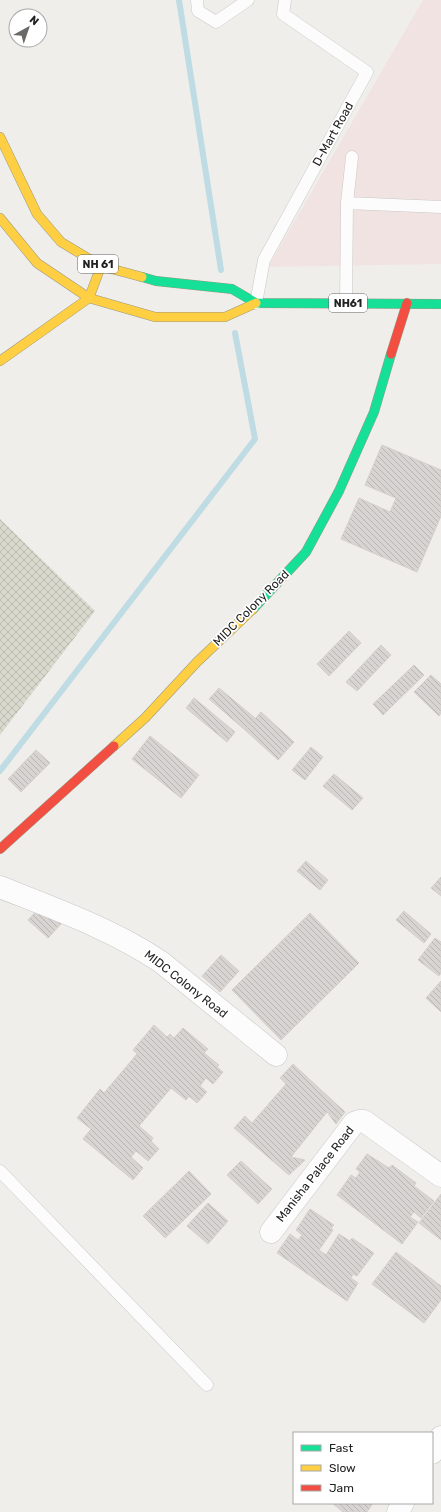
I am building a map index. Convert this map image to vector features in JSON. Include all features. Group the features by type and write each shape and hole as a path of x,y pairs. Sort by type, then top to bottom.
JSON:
{"main road":[{"name":"NH 61","path":"0,137 37,214 61,242 101,266 156,281 232,289 256,303"},
{"name":"NH 61","path":"0,218 37,263 89,298 154,317 225,318 256,303"},
{"path":"0,360 89,298 101,266"},
{"name":"NH61","path":"256,303 441,304"},
{"name":"MIDC Colony Road","path":"0,849 145,718 197,662 252,610 306,552 339,490 374,412 407,303"}],"street":[{"name":"MIDC Colony Road","path":"0,888 76,918 141,948 161,962 276,1055"},
{"name":"Manisha Palace Road","path":"271,1232 354,1123 359,1121 364,1121 441,1176"},
{"path":"433,1451 441,1437"}],"lane":[{"path":"197,0 198,11 216,22 248,0"},
{"name":"D-Mart Road","path":"256,303 264,260 367,72 284,14 285,0"},
{"path":"346,303 347,203 352,157"},
{"path":"347,203 441,207"},
{"path":"0,1170 207,1385"}],"shaded area":[{"path":"423,0 441,0 441,264 268,267"},
{"path":"0,519 95,611 0,735"}],"building":[{"path":"382,445 441,470 441,516 417,572 341,539 359,498 390,512 396,498 365,485"},
{"path":"349,631 361,643 329,676 317,664"},
{"path":"381,645 391,655 357,691 346,682"},
{"path":"414,665 424,675 383,715 373,704"},
{"path":"431,675 441,684 441,713 439,716 414,692"},
{"path":"219,688 255,718 245,730 209,699"},
{"path":"194,698 235,732 227,742 186,708"},
{"path":"261,712 294,742 278,760 245,730"},
{"path":"150,736 199,775 181,798 132,759"},
{"path":"311,747 323,757 305,780 292,770"},
{"path":"36,750 50,763 21,792 8,779"},
{"path":"334,774 363,798 352,810 323,786"},
{"path":"306,861 328,880 320,890 297,871"},
{"path":"441,877 441,896 431,888"},
{"path":"41,906 61,924 48,938 28,920"},
{"path":"404,911 431,934 424,943 396,920"},
{"path":"310,913 359,963 281,1040 232,990"},
{"path":"435,938 441,942 441,973 439,976 418,960"},
{"path":"221,955 239,971 220,992 202,976"},
{"path":"441,981 441,1012 426,998"},
{"path":"154,1025 167,1037 170,1034 174,1038 183,1028 208,1049 204,1053 219,1065 217,1067 223,1072 213,1084 206,1078 200,1086 207,1092 197,1103 189,1096 186,1100 171,1088 139,1126 153,1138 151,1141 159,1149 148,1161 136,1151 131,1157 143,1168 133,1180 83,1139 91,1129 77,1118 100,1089 104,1093 137,1054 133,1050"},
{"path":"293,1064 345,1112 336,1124 327,1112 291,1157 305,1160 289,1175 234,1128 245,1116 252,1123 286,1084 280,1078"},
{"path":"367,1154 389,1168 392,1165 416,1183 414,1186 434,1201 421,1218 414,1212 410,1217 418,1222 402,1244 337,1195 351,1175 356,1178 360,1172 356,1169"},
{"path":"241,1161 272,1189 258,1204 227,1175"},
{"path":"189,1171 211,1194 165,1238 143,1216"},
{"path":"441,1194 441,1240 419,1223"},
{"path":"208,1203 228,1221 208,1244 187,1226"},
{"path":"310,1209 334,1225 331,1228 333,1230 319,1250 326,1255 339,1234 350,1241 352,1238 374,1253 357,1276 353,1274 351,1278 358,1283 347,1301 277,1253 290,1234 298,1240 302,1235 296,1230"},
{"path":"396,1252 441,1286 441,1300 424,1323 372,1284"},
{"path":"333,1504 372,1504 367,1512 343,1512"}],"waterway":[{"path":"179,0 221,270"},
{"path":"0,771 255,439 235,333"}],"traffic: fast":[{"path":"142,277 156,281 232,289 256,303"},
{"path":"256,303 441,304"},
{"path":"253,609 306,552 339,491 374,412 391,354"}],"traffic: slow":[{"path":"0,137 37,214 61,242 101,266 142,277"},
{"path":"0,218 37,263 89,298 155,317 225,317 256,303"},
{"path":"0,361 89,298 101,266"},
{"path":"114,746 145,718 197,662 253,609"}],"traffic: jam":[{"path":"391,354 407,303"},
{"path":"0,849 114,746"}]}
